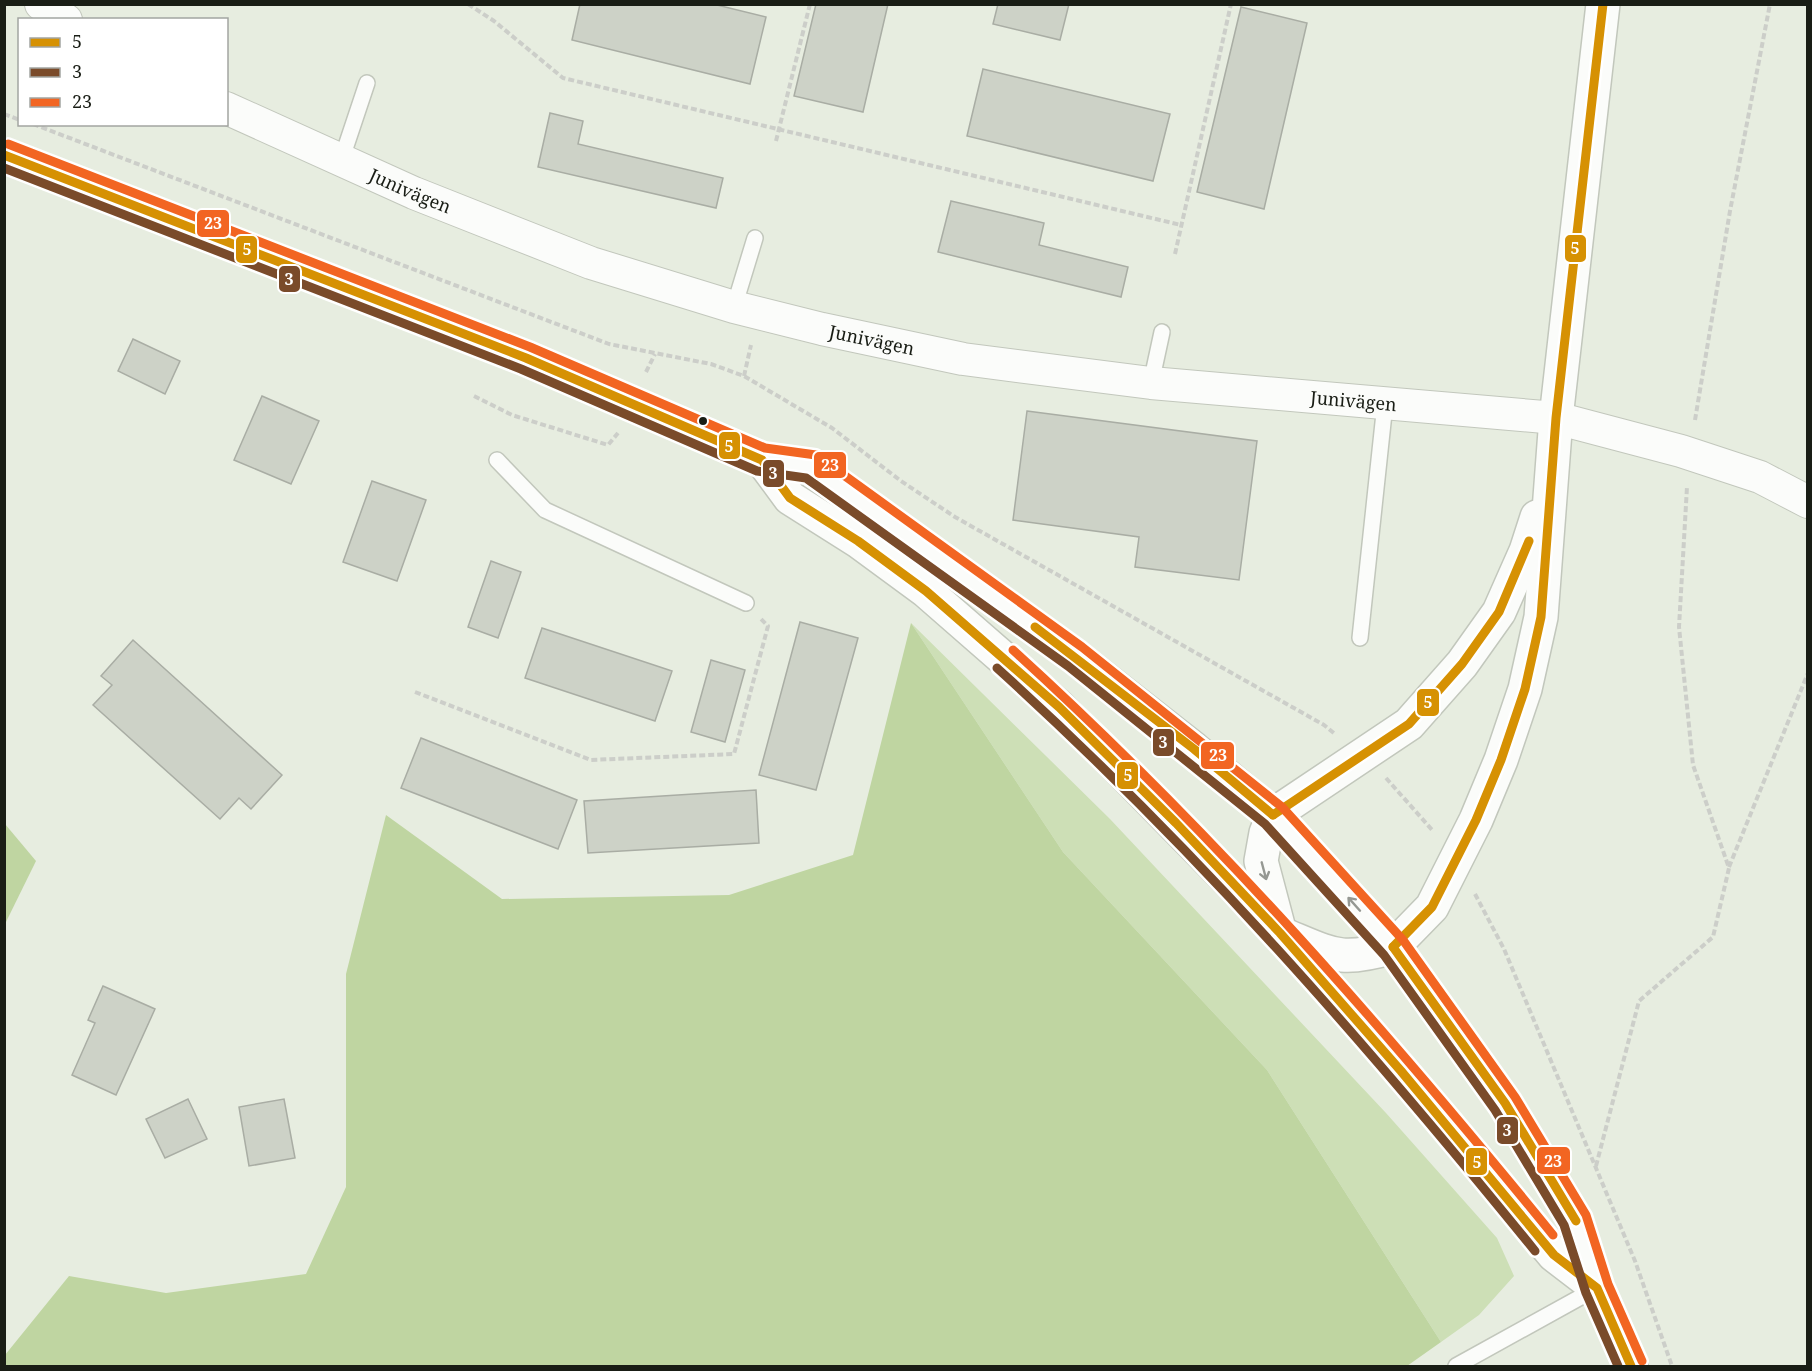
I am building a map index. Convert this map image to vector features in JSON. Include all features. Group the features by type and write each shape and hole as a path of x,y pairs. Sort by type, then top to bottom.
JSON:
{"street":[{"path":"42,4 63,18"},
{"path":"1280,933 1331,954 1358,957 1393,947 1432,907 1501,760 1525,689 1541,617 1556,418 1603,4"},
{"name":"Junivägen","path":"228,109 414,193 591,263 734,307 822,329 963,359 1151,383 1556,418 1690,454 1760,477 1808,502"},
{"path":"4,155 526,358 762,460 811,466 1075,656 1194,748 1273,815 1393,947 1506,1103 1575,1220 1598,1288 1631,1366"},
{"path":"762,460 790,498 858,541 926,591 1059,706 1176,823 1280,933 1431,1106 1554,1256 1598,1288"},
{"path":"1280,933 1261,861 1266,833 1273,815 1409,723 1462,664 1498,612 1526,552 1551,472"}],"lane":[{"path":"340,161 367,83"},
{"path":"734,307 755,237"},
{"path":"1151,383 1162,332"},
{"path":"1360,638 1385,404"},
{"path":"497,460 545,510 746,603"},
{"path":"1456,1366 1598,1288"}],"path":[{"path":"468,4 494,21 563,78 1181,225"},
{"path":"776,141 810,4"},
{"path":"1175,254 1231,4"},
{"path":"1729,868 1693,765 1680,639 1690,454 1730,211 1770,4"},
{"path":"415,692 591,760 734,754 768,626 746,603"},
{"path":"1595,1167 1639,1001 1713,937 1729,868 1808,673"}],"green space":[{"path":"911,623 1110,819 1386,1113 1497,1238 1514,1276 1479,1315 1441,1342 1267,1070 1063,852"},
{"path":"911,623 1063,852 1267,1070 1441,1342 1407,1366 5,1366 5,1355 69,1276 166,1293 306,1274 346,1187 346,974 386,815 502,899 729,895 853,855"},
{"path":"5,824 36,861 5,924"}],"building":[{"path":"580,4 713,4 766,17 750,84 572,40"},
{"path":"816,4 888,4 863,112 794,96"},
{"path":"998,4 1069,4 1060,40 993,24"},
{"path":"1241,7 1307,23 1264,209 1197,192"},
{"path":"983,69 1170,114 1153,181 967,136"},
{"path":"550,113 583,121 578,144 723,178 716,208 538,167"},
{"path":"951,201 1044,223 1039,245 1128,267 1121,297 938,252"},
{"path":"133,339 180,361 165,394 118,371"},
{"path":"262,396 319,421 291,484 234,460"},
{"path":"1027,411 1257,441 1239,580 1135,567 1139,537 1013,520"},
{"path":"372,481 426,500 397,581 343,562"},
{"path":"491,561 521,572 498,638 468,627"},
{"path":"800,622 858,638 816,790 759,775"},
{"path":"542,628 672,671 655,721 525,678"},
{"path":"133,640 282,775 251,809 239,798 220,819 93,705 112,685 101,676"},
{"path":"711,660 745,670 725,742 691,732"},
{"path":"421,738 577,800 558,849 401,788"},
{"path":"756,790 759,843 588,853 584,801"},
{"path":"103,986 155,1009 116,1095 72,1075 95,1023 88,1020"},
{"path":"188,1099 207,1139 165,1158 146,1119"},
{"path":"284,1099 295,1158 249,1166 239,1107"}],"transit line":[{"name":"5","path":"1393,947 1432,907 1476,820 1501,760 1525,689 1541,617 1556,418 1603,4"},
{"name":"23","path":"8,144 530,347 765,448 816,455 1082,647 1282,807 1403,940 1515,1097 1586,1215 1608,1284 1642,1361"},
{"name":"5","path":"4,155 526,358 762,460 790,498 858,541 926,591 1059,707 1176,823 1280,933 1401,1071 1554,1255 1597,1288 1631,1366"},
{"name":"3","path":"4,168 521,369 757,471 806,478 1068,666 1265,824 1384,955 1495,1110 1564,1225 1586,1293 1618,1366"},
{"name":"5","path":"1273,815 1409,724 1462,664 1499,612 1529,541"},
{"name":"5","path":"1035,627 1194,749 1273,815"},
{"name":"23","path":"1013,650 1158,789 1294,932 1425,1081 1553,1235"},
{"name":"3","path":"997,668 1141,806 1277,949 1408,1097 1535,1251"},
{"name":"5","path":"1393,947 1505,1103 1576,1221"}]}
